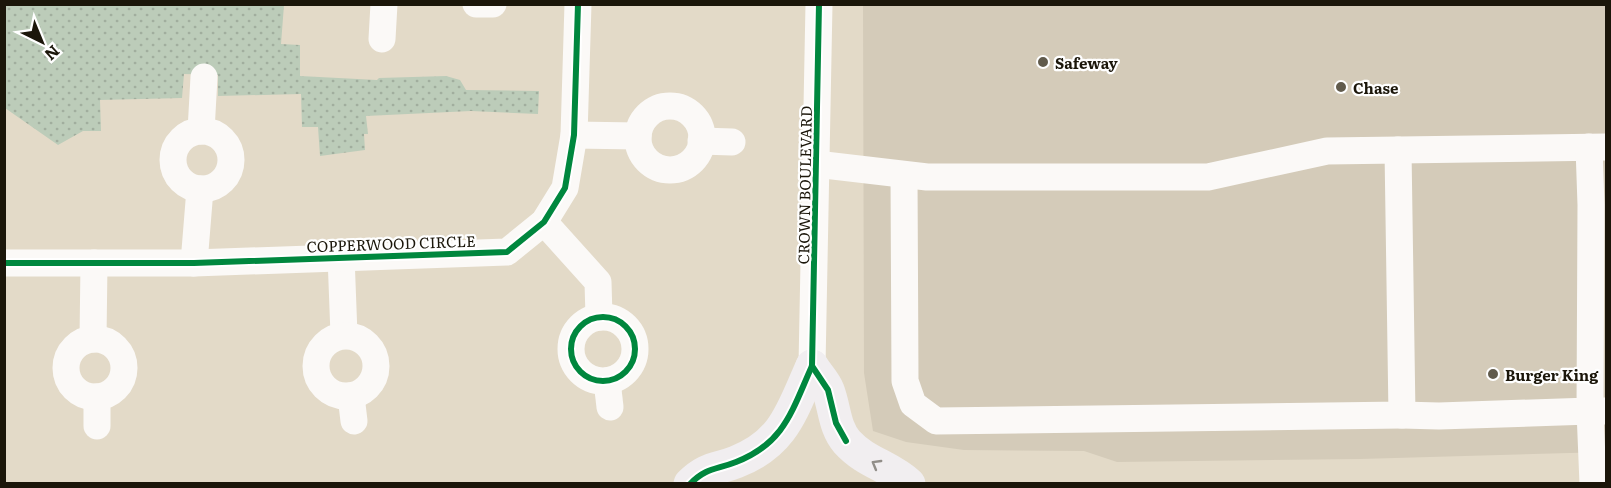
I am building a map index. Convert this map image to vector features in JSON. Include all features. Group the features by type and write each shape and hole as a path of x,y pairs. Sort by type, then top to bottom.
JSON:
{"main road":[{"path":"690,483 701,473 736,462 765,447 788,421 812,366"},
{"path":"812,366 828,390 836,423 846,441 871,462 898,473 909,483"}],"street":[{"path":"382,39 384,4"},
{"path":"476,4 493,4"},
{"name":"COPPERWOOD CIRCLE","path":"4,263 194,263 341,256 507,252 544,222 565,188 574,135 578,4"},
{"name":"CROWN BOULEVARD","path":"812,366 819,4"},
{"path":"201,131 204,77"},
{"path":"672,106 691,114 701,131 701,141 699,151 693,160 673,170 652,165 644,157 639,147 638,136 645,118 653,111 672,106"},
{"path":"201,131 218,135 229,150 231,159 230,169 225,178 209,188 200,189 189,186 181,180 173,163 173,153 183,138 201,131"},
{"path":"574,135 638,136"},
{"path":"701,141 732,142"},
{"path":"816,164 927,177 1208,177 1327,151 1598,147 1591,205 1598,411 1593,483"},
{"path":"1398,150 1401,416"},
{"path":"904,175 905,381 913,404 936,421 1439,417 1598,411"},
{"path":"194,263 200,189"},
{"path":"544,222 597,282 599,317"},
{"path":"341,256 344,335"},
{"path":"93,339 94,263"},
{"path":"599,317 619,320 633,335 636,344 632,364 617,378 609,394 596,380 586,376 578,368 571,347 580,327 589,320 599,317"},
{"path":"344,335 364,340 376,357 375,378 361,393 352,408 341,396 324,387 316,369 316,360 320,350 334,338 344,335"},
{"path":"93,339 104,340 112,344 120,352 124,361 122,381 116,389 107,395 97,397 79,393 68,379 66,370 70,352 93,339"},
{"path":"97,397 98,426"}],"shaded area":[{"path":"863,5 1606,5 1606,452 1360,459 1117,462 1084,451 964,450 906,442 873,431 864,373"}],"green space":[{"path":"4,5 284,5 281,44 300,45 300,76 377,80 379,78 446,76 460,80 466,90 539,91 538,114 471,111 366,116 368,134 364,134 365,150 320,156 318,127 302,127 301,94 218,96 218,75 184,74 182,98 100,100 101,131 83,131 58,145 5,108"}],"cycle path":[{"path":"4,263 194,263 507,252 544,222 565,188 574,135 578,4"},
{"path":"690,484 707,472 736,462 766,445 776,435 792,411 812,366 819,4"},
{"path":"603,317 621,322 626,326 630,331 635,349 630,367 626,372 621,376 603,381 585,376 580,372 576,367 571,349 576,331 580,326 585,322 603,317"},
{"path":"812,366 828,390 836,423 846,441"}],"place":[{"name":"Safeway","path":"1043,62"},
{"name":"Chase","path":"1341,87"},
{"name":"Burger King","path":"1493,374"}]}
